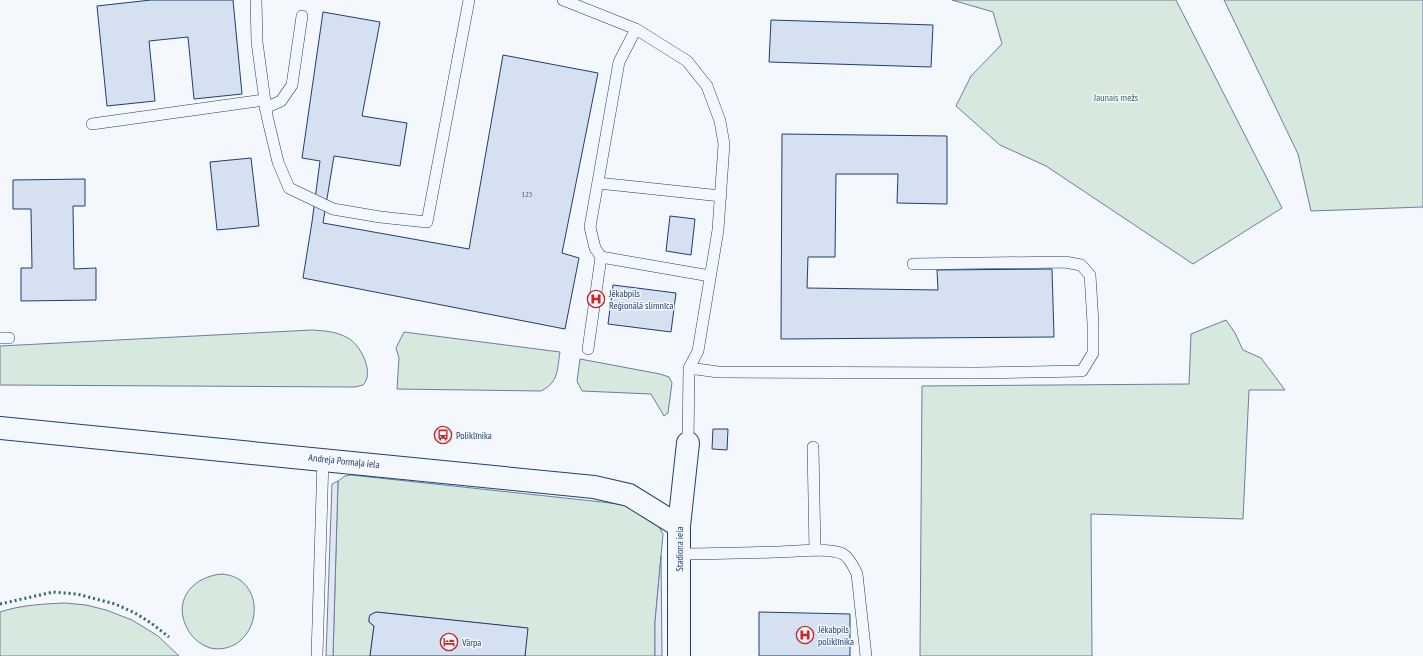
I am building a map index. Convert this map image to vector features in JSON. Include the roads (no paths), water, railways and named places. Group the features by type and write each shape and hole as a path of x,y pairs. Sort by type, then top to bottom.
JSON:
{"street":[{"name":"Andreja Pormaļa iela","path":"0,428 594,487 629,495 678,526"},
{"name":"Stadiona iela","path":"679,656 678,526 688,443"}],"lane":[{"path":"256,0 257,42 265,104 278,162 289,188 333,209 380,217 428,222 469,0"},
{"path":"563,0 636,29 687,61 707,86 720,121 724,144 718,230 698,351 689,368 688,443"},
{"path":"92,124 281,101 292,85 302,16"},
{"path":"636,29 620,62 590,227 595,248 602,257 710,276"},
{"path":"598,184 721,196"},
{"path":"588,349 602,257"},
{"path":"689,368 718,372 977,373 1082,371 1093,353 1090,276 1081,264 1065,262 913,264"},
{"path":"813,447 815,551"},
{"path":"317,656 323,459"},
{"path":"679,554 832,551 845,555 857,574 866,656"}],"place":[{"name":"Jēkabpils Reģionālā slimnīca","path":"596,299"},
{"name":"Poliklīnika","path":"443,435"},
{"name":"Jēkabpils poliklīnika","path":"805,635"},
{"name":"Vārpa","path":"449,642"}],"park label":[{"name":"Jaunais mežs","path":"1116,97"}]}
